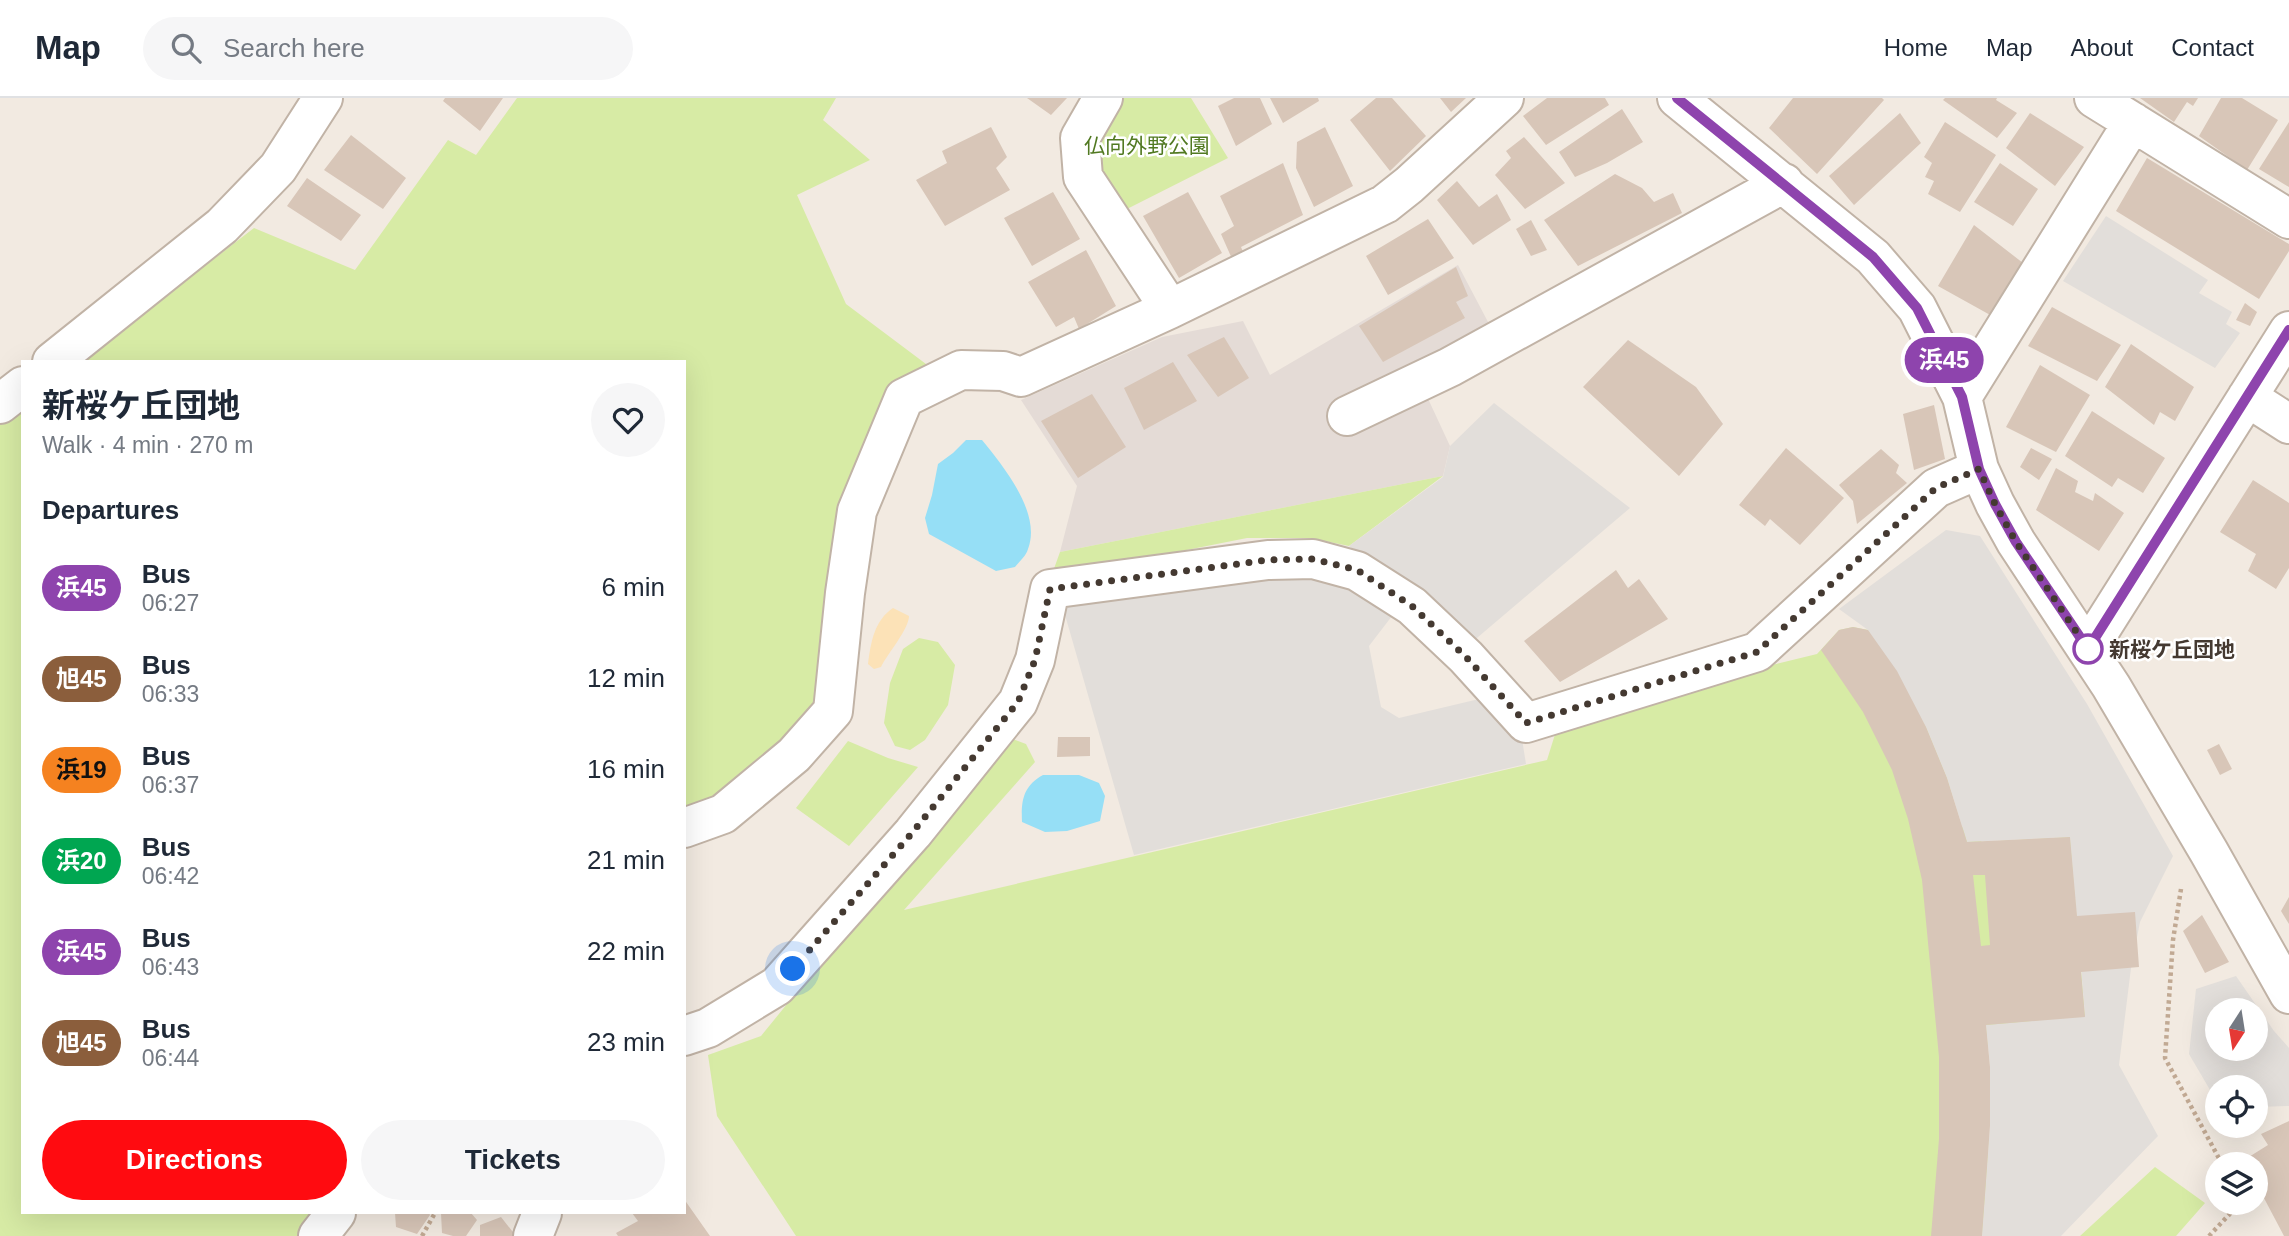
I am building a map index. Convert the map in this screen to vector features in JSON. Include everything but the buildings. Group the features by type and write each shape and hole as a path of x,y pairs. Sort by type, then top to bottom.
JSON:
{"street":[{"path":"54,360 222,226 278,168 323,98"},
{"path":"1103,98 1080,138 1083,177 1170,309"},
{"path":"686,827 723,814 794,755 833,710 845,593 858,511 904,398 961,370 1003,371 1021,377 1170,309 1385,204 1504,98"},
{"path":"1677,98 1873,257 1917,308 1962,397 1979,469 1995,504 2016,542 2088,649 2209,852 2289,994"},
{"path":"2094,98 2289,219"},
{"path":"1962,397 2133,122"},
{"path":"1347,416 1450,367 1784,183"},
{"path":"2088,649 2289,331"},
{"path":"0,404 21,388"},
{"path":"2247,397 2289,424"},
{"path":"686,1035 708,1028 777,986 912,833 1018,702 1035,660 1050,589 1268,560 1313,559 1357,570 1412,606 1466,657 1526,723 1757,652 1936,488 1979,469"},
{"path":"318,1236 335,1214"},
{"path":"533,1236 542,1214"}],"path":[{"path":"2209,852 2184,873 2173,940 2165,1058 2216,1152"},
{"path":"422,1236 434,1214"},
{"path":"2209,1236 2229,1215"}],"shaded area":[{"path":"2106,216 2208,280 2199,293 2232,312 2226,324 2240,333 2215,368 2063,281"},
{"path":"1458,265 1497,339 1417,375 1450,446 1443,476 1060,552 1077,486 1021,400 1162,337 1243,321 1270,375"},
{"path":"1494,403 1630,508 1471,643 1349,546 1443,477 1450,446"},
{"path":"1946,530 1980,536 2087,704 2173,856 2140,922 2131,968 2119,1065 2158,1136 2061,1236 1982,1236 1990,1126 1990,1067 1986,1025 2085,1016 2070,837 1967,842 1947,778 1926,727 1868,630 1839,609"},
{"path":"1319,578 1353,589 1392,616 1369,646 1381,707 1399,718 1479,699 1521,733 1526,764 1134,855 1061,601 1254,580"},
{"path":"2236,976 2251,998 2205,998 2205,1061 2268,1061 2268,1022 2289,1048 2289,1106 2268,1107 2268,1075 2205,1075 2205,1081 2189,1054 2196,989"}],"green space":[{"path":"517,98 836,98 823,120 870,160 797,195 846,304 938,373 899,394 828,709 686,823 686,360 83,360 254,228 355,270 448,140 476,155"},
{"name":"仏向外野公園","path":"1119,98 1191,98 1228,158 1123,211 1096,163 1097,133"},
{"path":"21,408 21,1214 329,1214 312,1236 0,1236 0,424"},
{"path":"1443,476 1349,546 1310,538 1247,538 1051,577 1060,552"},
{"path":"1853,627 1868,630 1926,727 1947,778 1961,826 1982,842 2070,837 2085,1017 1986,1026 1989,1105 1982,1236 796,1236 717,1116 708,1055 761,1036 1005,736 1026,744 1035,762 904,910 1547,760 1557,728 1817,654 1839,630"},
{"path":"919,638 938,642 955,665 948,705 925,740 910,750 895,746 884,723 890,683 903,649"},
{"path":"848,741 918,767 849,846 796,808"},
{"path":"2155,1167 2205,1203 2176,1236 2080,1236"}],"sand":[{"path":"893,608 909,616 908,621 881,667 874,669 868,664 874,633 882,619"}],"water":[{"path":"966,440 982,440 1009,476 1025,506 1031,535 1027,552 1015,567 996,571 929,534 925,518 938,464"},
{"path":"1043,775 1079,775 1099,783 1105,796 1100,821 1067,831 1045,832 1022,822 1022,807 1027,789"}],"bus line":[{"name":"浜45","path":"1677,98 1873,257 1917,308 1962,397 1979,469 1995,504 2016,542 2088,649 2289,330"}],"place":[{"name":"新桜ケ丘団地","path":"2088,649"}],"route":[{"path":"793,969 912,833 1018,702 1035,660 1050,589 1268,560 1313,559 1357,570 1412,606 1466,657 1526,723 1757,652 1936,488 1979,469 2016,542 2088,649"}]}
